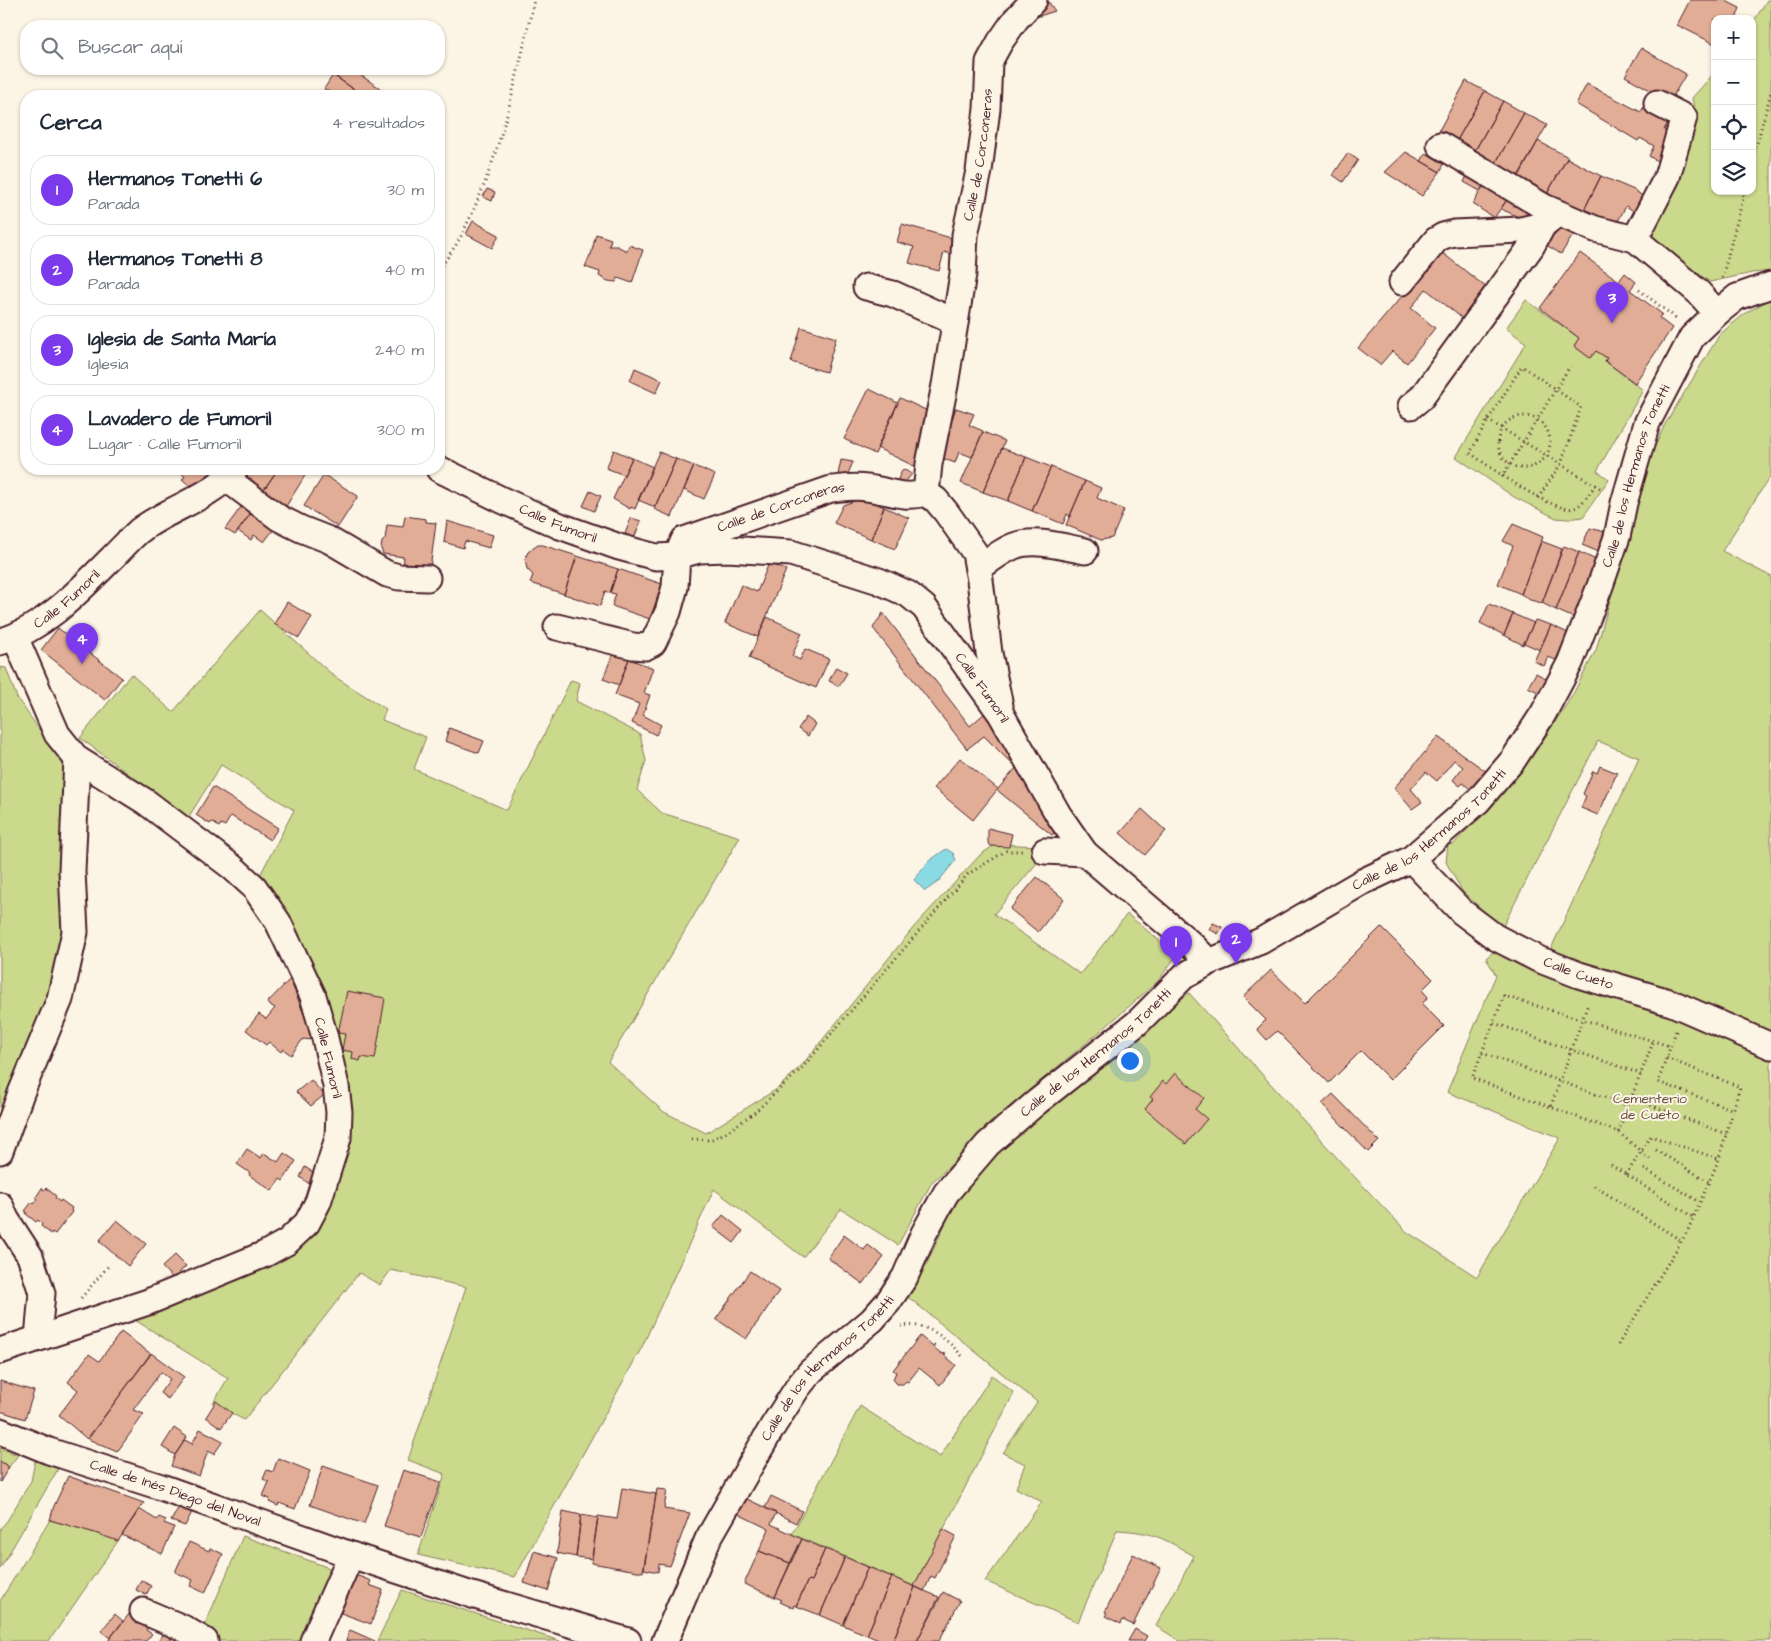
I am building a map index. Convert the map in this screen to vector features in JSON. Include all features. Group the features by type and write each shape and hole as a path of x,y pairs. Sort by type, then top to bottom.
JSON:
{"street":[{"name":"Calle de Corconeras","path":"677,556 684,540 831,489 867,488 903,496 926,493 929,464 945,385 963,274 965,235 979,171 987,109 989,62 1016,19 1034,0"},
{"path":"1635,239 1666,177 1684,117 1657,104"},
{"path":"1440,145 1550,219 1635,239 1698,292 1724,308"},
{"path":"1402,282 1436,240 1443,236 1454,233 1521,230 1550,219"},
{"path":"1411,406 1421,398 1550,219"},
{"name":"Calle de los Hermanos Tonetti","path":"665,1641 708,1539 773,1426 798,1387 811,1371 872,1320 888,1302 905,1277 924,1233 946,1193 988,1144 1037,1102 1137,1023 1184,976 1209,962 1261,941 1362,882 1411,859 1478,801 1513,760 1543,714 1570,663 1614,545 1647,423 1692,337 1737,297 1771,285"},
{"path":"866,287 893,294 955,322"},
{"name":"Calle Fumoril","path":"445,472 560,526 610,544 656,557 677,556 699,550 728,549 792,553 879,581 908,594 929,614 1001,714 1058,814 1086,853 1209,962"},
{"name":"Calle Fumoril","path":"0,1351 148,1302 265,1254 287,1242 307,1223 318,1202 338,1138 339,1112 336,1086 324,1034 313,996 278,922 254,888 232,867 146,802 77,759 57,734 7,640 32,628 56,611 79,592 140,531 205,495 230,475"},
{"name":"Calle Fumoril","path":"232,475 279,518 329,540 387,574 399,577 427,578"},
{"path":"926,493 936,500 946,512 974,553 978,569 989,653 1001,714"},
{"path":"978,569 1006,550 1027,543 1085,551"},
{"path":"557,627 633,646 645,647 653,643 668,612 675,587 677,556"},
{"path":"0,1151 20,1093 60,999 75,932 72,871 77,759"},
{"path":"1045,851 1086,853"},
{"name":"Calle Cueto","path":"1411,859 1462,912 1495,937 1538,959 1579,976 1672,1003 1771,1046"},
{"path":"0,1206 6,1219 30,1256 42,1294 38,1338"},
{"name":"Calle de Inés Diego del Noval","path":"0,1431 48,1452 161,1487 351,1555 472,1595 628,1641"},
{"path":"313,1641 351,1555"},
{"path":"143,1611 183,1628 205,1641"}],"path":[{"path":"445,260 459,238 485,183 500,139 513,91 534,0"},
{"path":"1755,150 1771,92"},
{"path":"1724,308 1721,280 1743,195"},
{"path":"1639,290 1696,334"},
{"path":"1538,498 1560,464 1581,407 1522,366 1470,453 1502,477 1519,485 1538,498 1565,509 1579,506 1595,486"},
{"path":"1502,477 1570,366"},
{"path":"1524,415 1538,419 1547,429 1551,443 1547,456 1536,466 1523,469 1510,465 1500,454 1497,441 1501,428 1511,418 1524,415"},
{"path":"1488,420 1624,503"},
{"path":"692,1139 710,1140 727,1132 755,1112 795,1075 968,874 1006,851 1045,851"},
{"path":"1650,1159 1618,1132 1472,1078 1504,996 1670,1046"},
{"path":"1551,1106 1588,1003"},
{"path":"1494,1023 1641,1074"},
{"path":"1676,1030 1658,1082 1734,1110"},
{"path":"1618,1132 1654,1040"},
{"path":"1482,1053 1628,1106"},
{"path":"1618,1345 1682,1241 1719,1159 1740,1087 1666,1058"},
{"path":"1632,1098 1726,1134"},
{"path":"1626,1175 1652,1136 1719,1159"},
{"path":"1656,1150 1709,1182"},
{"path":"1611,1165 1693,1217"},
{"path":"1644,1169 1700,1202"},
{"path":"1594,1186 1682,1241"},
{"path":"898,1326 920,1326 930,1330 950,1343 962,1357"}],"green space":[{"path":"1767,0 1771,0 1771,271 1710,282 1646,236 1695,114 1692,98 1711,77 1711,195 1756,195 1756,18"},
{"path":"1771,299 1771,475 1722,551 1771,575 1771,1036 1549,953 1639,758 1598,741 1502,928 1462,891 1446,862 1448,844 1453,845 1534,754 1572,696 1596,650 1647,466 1664,426 1720,334 1747,312"},
{"path":"1526,300 1579,338 1574,346 1590,358 1596,351 1607,358 1605,361 1643,390 1597,471 1609,479 1583,517 1556,518 1514,497 1456,457 1526,343 1506,328"},
{"path":"260,610 335,677 386,709 382,720 426,737 414,769 507,810 571,680 580,683 576,701 640,734 646,761 637,790 662,813 740,837 608,1062 664,1112 706,1133 777,1089 802,1065 914,927 980,855 996,844 1041,846 1042,857 994,914 1080,974 1127,914 1177,955 1158,981 985,1127 961,1156 932,1182 898,1245 841,1209 803,1257 714,1189 642,1347 515,1577 418,1555 445,1474 408,1460 466,1287 391,1270 380,1285 359,1273 244,1420 213,1403 228,1378 130,1317 288,1255 348,1132 258,879 294,810 221,765 188,818 80,738 131,674 173,712"},
{"path":"0,667 6,668 17,698 61,760 66,773 73,889 57,980 0,1130"},
{"name":"Cementerio de Cueto","path":"1497,949 1526,968 1771,1050 1771,1641 1180,1641 1156,1626 1194,1556 1158,1537 1140,1532 1117,1530 1078,1622 985,1581 1042,1502 1016,1488 1025,1464 1003,1453 1037,1402 908,1297 927,1263 952,1209 977,1175 1024,1127 1189,993 1348,1170 1407,1232 1477,1277 1560,1138 1447,1092 1496,975 1486,958"},
{"path":"992,1375 1014,1393 914,1586 792,1534 860,1406 940,1457"},
{"path":"0,1448 18,1455 9,1467 0,1461"},
{"path":"35,1461 58,1469 0,1569 0,1529 7,1521 31,1481"},
{"path":"50,1520 118,1541 49,1641 0,1641 0,1601"},
{"path":"243,1536 332,1569 304,1641 215,1641 201,1634"},
{"path":"402,1590 560,1641 377,1641"}],"water":[{"path":"946,849 953,853 956,860 938,882 925,891 914,880 929,861"}],"building":[{"path":"1690,0 1724,0 1740,8 1737,15 1711,15 1711,42 1677,25"},
{"path":"1048,1 1055,11 1027,20 1043,4"},
{"path":"1641,48 1686,74 1670,101 1625,76"},
{"path":"333,75 360,75 380,88 378,90 355,90"},
{"path":"333,75 355,90 326,90 324,89"},
{"path":"1466,81 1485,91 1455,144 1437,134"},
{"path":"1587,84 1641,112 1643,108 1668,122 1664,130 1671,135 1662,164 1649,156 1654,146 1640,138 1638,141 1576,104"},
{"path":"1485,91 1503,101 1473,154 1455,144"},
{"path":"1503,101 1524,113 1494,166 1473,154"},
{"path":"1524,113 1547,125 1517,178 1494,166"},
{"path":"1538,141 1568,157 1545,197 1516,182"},
{"path":"1406,152 1440,172 1422,196 1385,172"},
{"path":"1348,153 1358,160 1343,182 1333,175"},
{"path":"1426,153 1444,164 1440,172 1421,161"},
{"path":"1567,158 1601,176 1582,214 1546,196"},
{"path":"1469,172 1485,182 1480,191 1464,182"},
{"path":"1601,176 1634,190 1644,197 1635,212 1626,206 1618,221 1582,214"},
{"path":"1485,183 1508,198 1494,218 1473,204"},
{"path":"487,189 495,192 492,201 483,197"},
{"path":"1508,198 1536,213 1530,222 1501,209"},
{"path":"473,221 499,235 492,248 466,234"},
{"path":"1555,223 1575,232 1561,254 1543,243"},
{"path":"902,224 958,240 957,256 944,252 939,271 909,263 914,247 897,242"},
{"path":"596,234 611,239 609,246 617,246 627,251 629,245 643,250 632,283 618,278 616,282 608,281 599,276 600,272 585,267 591,255"},
{"path":"1440,251 1487,288 1463,319 1426,289 1411,308 1435,328 1407,363 1392,351 1380,365 1358,348"},
{"path":"1580,253 1619,281 1625,273 1636,282 1630,290 1662,314 1659,318 1672,328 1635,383 1605,361 1607,358 1596,351 1590,358 1574,346 1579,338 1540,308"},
{"path":"801,327 836,338 826,372 791,362"},
{"path":"635,368 662,380 656,393 630,381"},
{"path":"869,389 898,403 875,454 844,439"},
{"path":"900,398 932,413 916,467 877,448"},
{"path":"956,408 974,414 969,425 983,431 972,457 959,452 955,463 939,457 945,417 952,419"},
{"path":"983,432 1005,441 983,492 961,483"},
{"path":"1002,448 1026,457 1008,501 983,492"},
{"path":"614,450 632,458 624,475 606,468"},
{"path":"659,452 676,459 655,507 638,500"},
{"path":"1026,457 1051,467 1032,511 1008,501"},
{"path":"632,458 653,467 635,509 631,507 630,509 613,499"},
{"path":"676,459 694,466 672,517 654,509"},
{"path":"841,460 853,462 847,476 838,475"},
{"path":"694,466 715,475 704,499 684,490"},
{"path":"1051,467 1085,481 1070,516 1067,514 1063,524 1032,511"},
{"path":"903,469 912,474 900,488 894,487"},
{"path":"183,475 213,475 197,489 182,479 185,477"},
{"path":"244,475 274,475 261,494 242,478"},
{"path":"274,475 305,475 285,508 262,492"},
{"path":"324,475 358,496 338,527 304,506"},
{"path":"1085,481 1101,488 1097,498 1124,510 1112,538 1101,540 1066,525"},
{"path":"590,491 601,496 594,511 583,506"},
{"path":"863,498 884,507 871,539 834,523 843,505"},
{"path":"241,507 251,513 235,535 225,529"},
{"path":"884,507 909,518 895,549 871,539"},
{"path":"251,513 274,529 264,542 254,535 251,540 238,531"},
{"path":"405,516 426,519 426,522 436,523 430,569 403,568 404,557 383,554 381,549 387,525 403,527"},
{"path":"631,518 641,521 634,538 625,534"},
{"path":"447,521 493,535 489,548 465,541 463,548 444,542"},
{"path":"1513,524 1543,537 1521,594 1498,584 1513,546 1503,541"},
{"path":"1590,528 1605,532 1599,552 1582,545"},
{"path":"1541,541 1562,549 1542,603 1530,600 1521,594"},
{"path":"538,545 577,556 564,594 530,583 533,575 527,569 525,559 528,552"},
{"path":"1564,546 1579,552 1556,610 1542,603"},
{"path":"1579,552 1596,560 1574,618 1556,610"},
{"path":"577,556 618,569 610,593 605,591 600,606 564,594"},
{"path":"769,563 786,570 758,637 725,623 741,585 757,592"},
{"path":"618,569 662,584 650,619 612,606 616,594 610,593"},
{"path":"287,602 312,617 299,638 274,624"},
{"path":"1489,604 1513,614 1504,635 1480,623"},
{"path":"883,613 970,726 986,712 1059,828 1052,835 997,790 973,820 934,788 960,758 998,789 1016,768 984,736 967,749 873,628"},
{"path":"1513,614 1534,623 1523,645 1504,635"},
{"path":"767,617 802,633 792,656 800,660 805,649 829,659 816,688 749,658"},
{"path":"1535,620 1551,625 1540,650 1524,643"},
{"path":"1551,625 1568,633 1556,660 1548,657 1544,666 1534,661"},
{"path":"58,628 122,678 105,700 41,650"},
{"path":"613,653 629,659 619,685 603,679"},
{"path":"629,659 653,668 644,693 650,695 643,715 661,725 656,735 632,723 639,704 615,695"},
{"path":"836,667 847,673 839,686 829,681"},
{"path":"1536,673 1547,679 1540,693 1528,687"},
{"path":"806,717 815,724 808,736 798,729"},
{"path":"449,728 484,741 479,753 445,741"},
{"path":"1438,737 1487,772 1471,790 1463,783 1460,786 1453,780 1463,767 1454,760 1437,781 1426,772 1411,789 1422,802 1412,809 1394,788"},
{"path":"1600,766 1617,773 1598,815 1581,808 1586,796 1583,794 1593,771 1597,773"},
{"path":"213,787 278,828 270,840 231,816 225,826 221,824 219,827 212,822 210,824 196,815"},
{"path":"1142,809 1166,831 1145,855 1120,833"},
{"path":"988,828 1012,834 1009,847 991,846 988,843"},
{"path":"1037,877 1064,899 1038,932 1010,909"},
{"path":"1213,923 1222,927 1218,934 1209,929"},
{"path":"1381,927 1433,979 1422,990 1428,997 1422,1004 1444,1026 1390,1080 1361,1051 1329,1083 1277,1031 1267,1040 1257,1029 1266,1020 1243,997 1271,970 1305,1003"},
{"path":"290,979 313,1040 303,1039 291,1055 283,1049 281,1052 269,1042 266,1045 246,1030 259,1014 266,1019 275,1008 267,1003"},
{"path":"347,991 385,998 375,1059 361,1057 360,1061 352,1059 353,1052 342,1050 345,1034 338,1033"},
{"path":"1175,1073 1204,1098 1195,1109 1207,1119 1186,1144 1145,1109 1153,1099 1150,1097 1163,1081 1166,1084"},
{"path":"311,1080 324,1095 311,1106 296,1092"},
{"path":"1333,1094 1379,1141 1368,1152 1322,1104"},
{"path":"247,1149 261,1158 264,1153 278,1162 284,1153 296,1161 283,1181 280,1179 272,1191 237,1164"},
{"path":"305,1167 320,1177 316,1189 300,1177"},
{"path":"42,1188 44,1190 46,1188 60,1202 61,1200 72,1208 72,1212 55,1234 52,1232 51,1234 41,1226 42,1224 38,1220 36,1222 25,1211 32,1202 34,1204 38,1199 36,1197"},
{"path":"723,1215 743,1231 734,1243 713,1227"},
{"path":"117,1220 146,1244 128,1266 99,1241"},
{"path":"844,1235 864,1250 868,1245 884,1257 863,1284 828,1258"},
{"path":"175,1255 186,1266 173,1279 162,1267"},
{"path":"750,1271 779,1291 746,1339 716,1319"},
{"path":"121,1332 151,1354 87,1439 59,1415 78,1390 68,1382 89,1354 99,1361"},
{"path":"920,1336 932,1346 935,1344 933,1347 942,1354 946,1353 944,1355 956,1365 940,1385 919,1368 908,1382 897,1384 893,1379 896,1372 893,1370"},
{"path":"151,1353 184,1377 168,1399 160,1393 170,1379 161,1372 133,1410 144,1414 117,1452 88,1439"},
{"path":"0,1381 34,1391 25,1419 0,1411"},
{"path":"216,1401 232,1413 221,1428 206,1417"},
{"path":"174,1428 187,1437 175,1455 162,1447"},
{"path":"200,1429 223,1441 214,1454 208,1451 199,1476 171,1466 175,1455 185,1440 192,1444"},
{"path":"278,1458 310,1471 295,1509 279,1503 278,1506 269,1502 270,1499 263,1496 269,1482 263,1479 267,1470 273,1472"},
{"path":"0,1461 9,1467 0,1482"},
{"path":"323,1466 378,1485 364,1524 310,1505"},
{"path":"403,1470 441,1482 421,1537 384,1526"},
{"path":"68,1476 144,1503 118,1541 50,1520 54,1506"},
{"path":"622,1488 656,1494 643,1572 591,1563 598,1516 617,1519"},
{"path":"657,1489 667,1490 664,1509 690,1513 670,1566 659,1564 658,1572 644,1569"},
{"path":"771,1496 802,1511 796,1523 765,1508"},
{"path":"743,1497 776,1513 771,1524 802,1539 790,1563 759,1551 769,1529 734,1512"},
{"path":"181,1503 194,1508 185,1526 171,1521"},
{"path":"139,1509 157,1520 159,1517 166,1520 164,1523 174,1527 162,1554 122,1535"},
{"path":"563,1511 581,1515 576,1557 557,1553"},
{"path":"581,1515 598,1518 592,1559 576,1557"},
{"path":"943,1529 956,1536 935,1578 931,1576 924,1591 914,1586"},
{"path":"802,1539 825,1549 811,1581 808,1580 796,1606 794,1605 793,1608 780,1602 782,1600 775,1597"},
{"path":"189,1542 209,1551 210,1548 223,1554 205,1593 190,1586 193,1580 175,1572"},
{"path":"825,1549 845,1557 820,1615 796,1606 808,1580 811,1581"},
{"path":"534,1551 558,1558 548,1591 524,1583"},
{"path":"759,1551 790,1563 775,1597 744,1584"},
{"path":"1133,1554 1161,1568 1133,1625 1123,1620 1121,1624 1105,1616 1107,1613 1105,1612"},
{"path":"845,1557 868,1567 843,1625 820,1615"},
{"path":"868,1567 892,1577 867,1635 843,1625"},
{"path":"353,1574 371,1581 369,1585 383,1590 371,1624 341,1613"},
{"path":"892,1577 915,1587 893,1641 881,1641 867,1635"},
{"path":"141,1580 151,1586 146,1595 136,1590"},
{"path":"915,1587 939,1597 917,1641 893,1641"},
{"path":"943,1592 960,1601 939,1641 917,1641"},
{"path":"133,1609 154,1619 146,1630 152,1634 146,1641 108,1641"},
{"path":"115,1614 123,1621 110,1638 101,1631"},
{"path":"1135,1629 1147,1636 1144,1641 1128,1641"},
{"path":"350,1630 375,1641 346,1641"},
{"path":"166,1631 172,1641 158,1641"}],"place":[{"name":"Iglesia de Santa María","path":"1612,323"},
{"name":"Lavadero de Fumoril","path":"82,664"},
{"name":"Hermanos Tonetti 8","path":"1236,964"},
{"name":"Hermanos Tonetti 6","path":"1176,967"}]}
